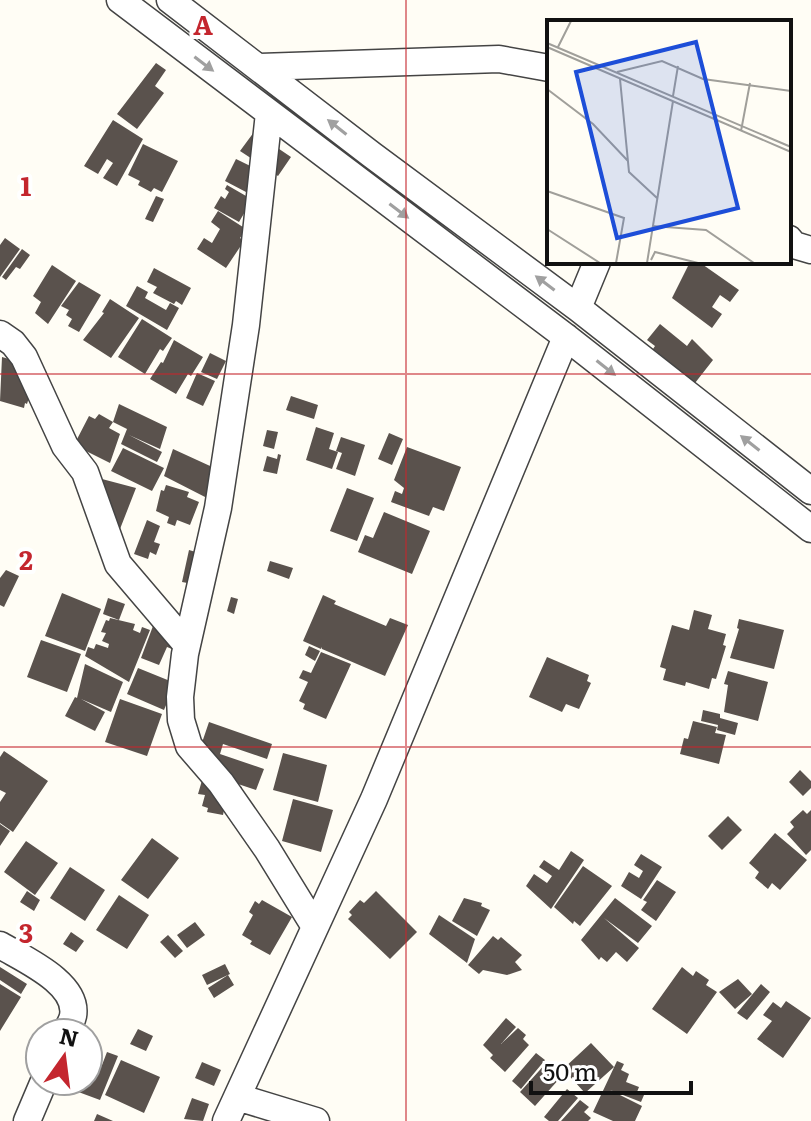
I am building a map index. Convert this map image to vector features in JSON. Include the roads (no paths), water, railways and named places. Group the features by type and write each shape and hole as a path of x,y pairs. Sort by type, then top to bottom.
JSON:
{"street":[{"path":"120,0 566,337 811,529"},
{"path":"170,0 578,308 811,491"},
{"path":"260,67 499,59 547,68"},
{"path":"269,113 246,325 218,508 187,645 180,697 181,720 189,746 221,783 267,849 315,927"},
{"path":"791,241 811,250"},
{"path":"578,308 596,264"},
{"path":"0,334 13,343 24,357 65,446 85,472 118,564 187,645"},
{"path":"226,1121 374,799 566,337"},
{"path":"0,945 60,983 72,1000 73,1017"},
{"path":"27,1121 37,1097"},
{"path":"237,1097 316,1121"}]}
